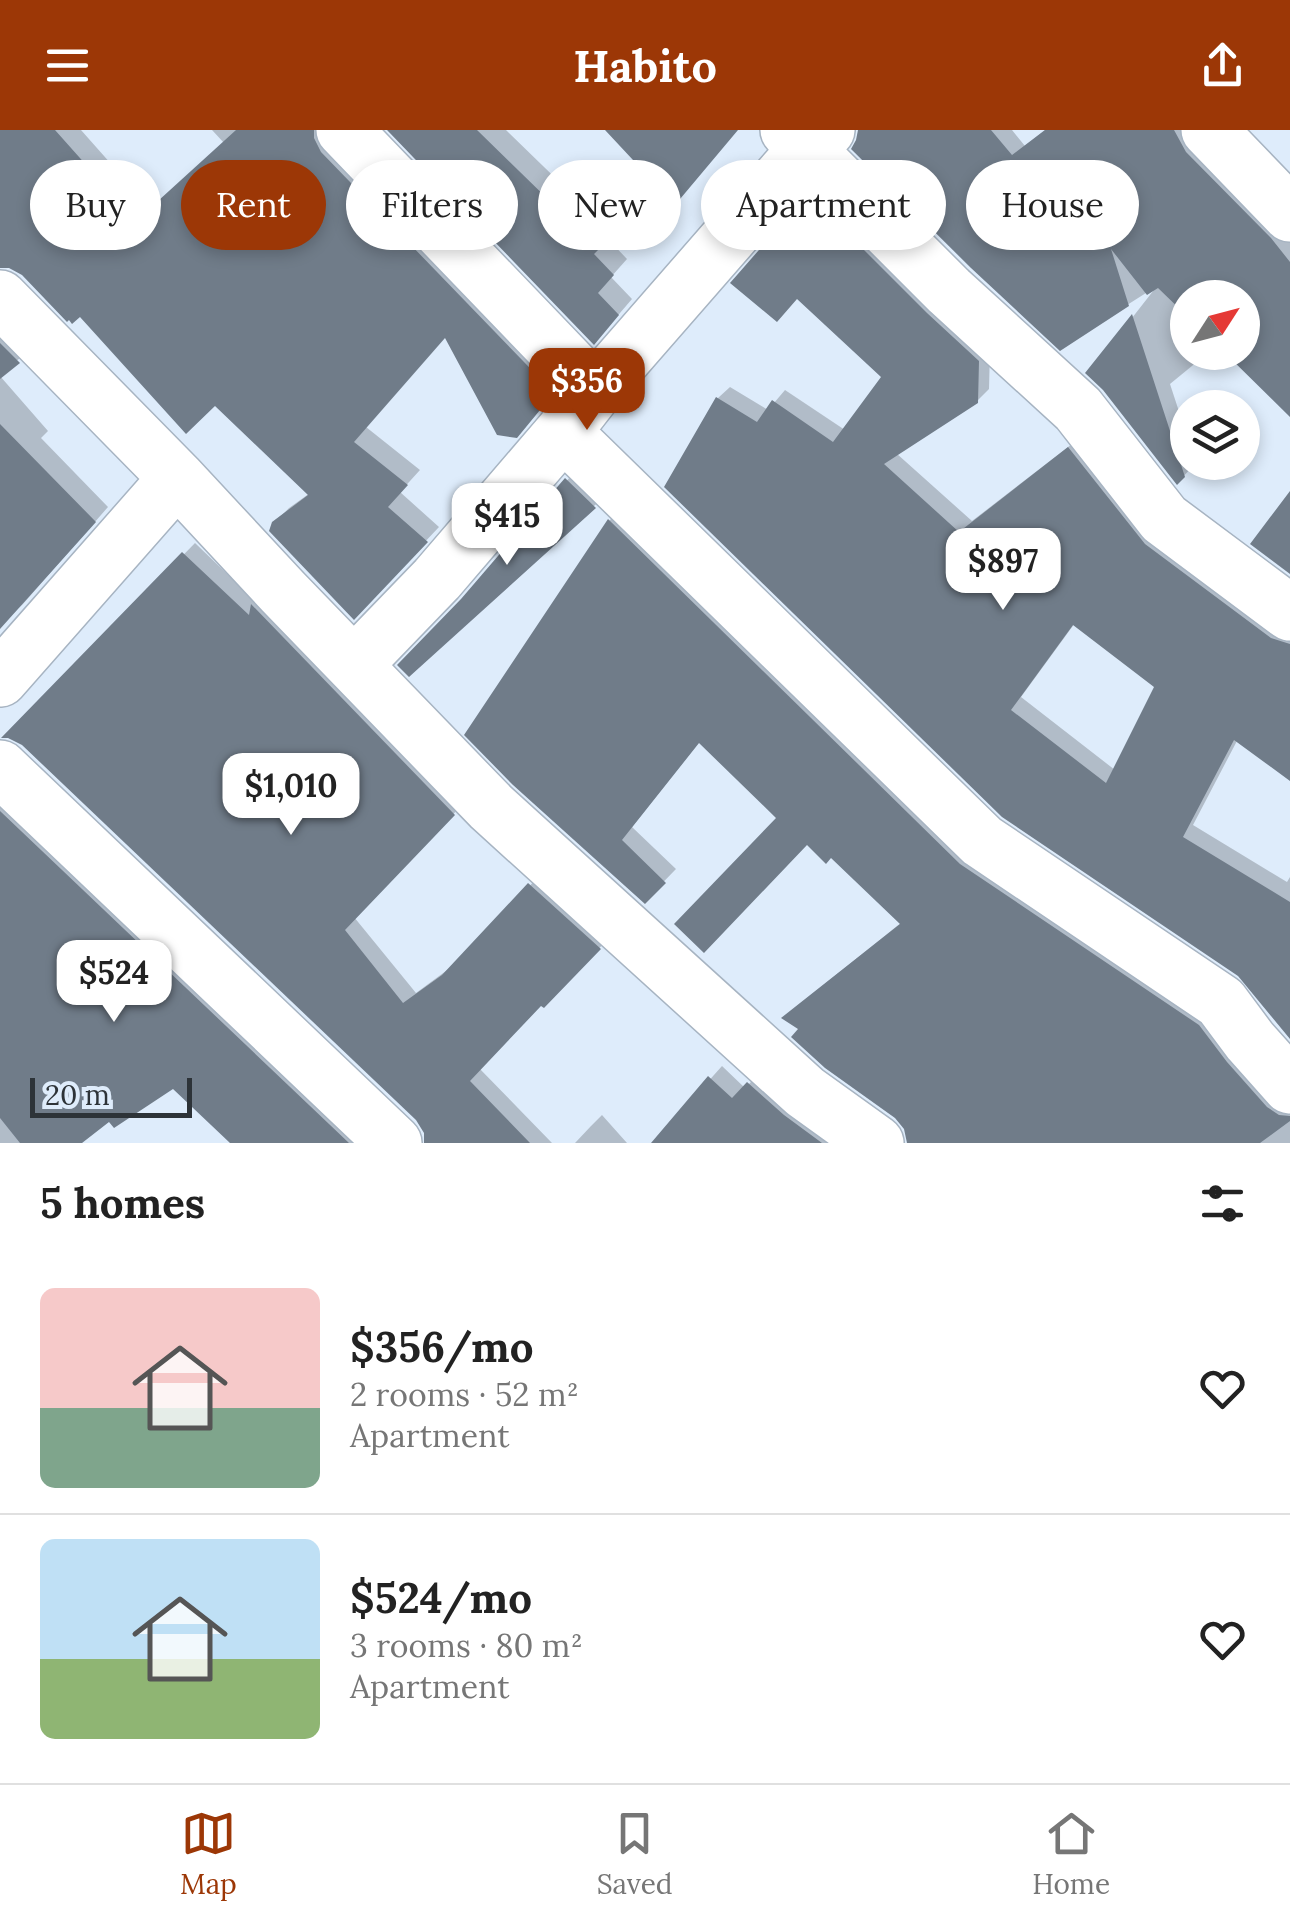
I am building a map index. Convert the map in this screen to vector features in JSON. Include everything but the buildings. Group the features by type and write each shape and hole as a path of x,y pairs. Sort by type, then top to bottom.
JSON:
{"street":[{"path":"344,130 579,412 982,841 1221,1002 1290,1086"},
{"path":"354,665 438,579 807,136 949,290 1078,408 1164,519 1290,613"},
{"path":"1236,139 1290,214"},
{"path":"0,298 178,478 491,807 805,1092 876,1143"},
{"path":"0,679 178,478"},
{"path":"0,768 394,1143"}]}
